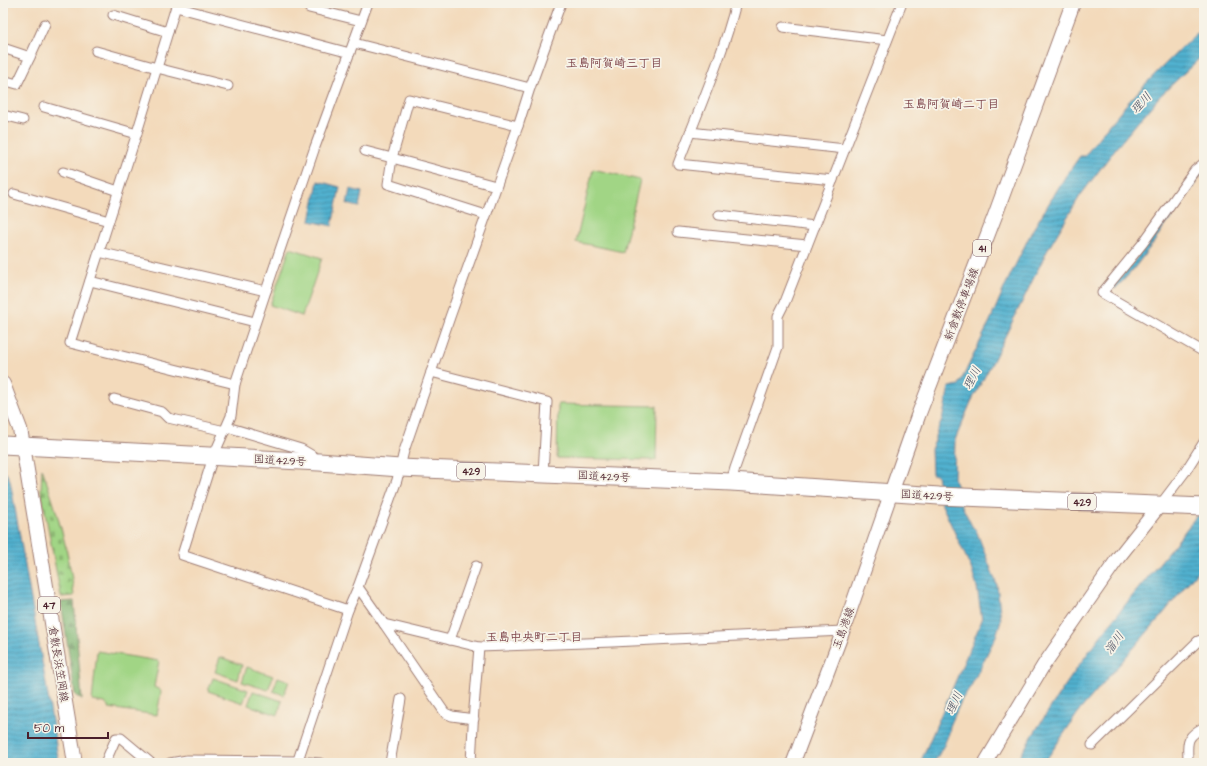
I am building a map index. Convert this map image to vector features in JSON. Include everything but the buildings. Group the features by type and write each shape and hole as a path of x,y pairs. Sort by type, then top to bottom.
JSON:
{"highway":[{"name":"国道429号","path":"3,445 319,462 400,468 731,482 939,496 1203,507"}],"main road":[{"name":"新倉敷停車場線","path":"891,493 918,416 996,213 1073,3"},
{"name":"倉敷長浜笠岡線","path":"3,384 20,429 75,763"}],"street":[{"path":"348,610 182,555 213,457 231,416 235,384 255,322 368,3"},
{"path":"298,762 348,610 358,587 400,468 404,451 431,372 561,3"},
{"path":"736,3 722,49 678,164 833,180"},
{"path":"731,482 778,346 778,316 785,302 902,3"},
{"path":"235,384 70,343 177,5 350,54"},
{"path":"309,8 362,21"},
{"path":"113,15 168,32"},
{"path":"3,80 17,84 45,24"},
{"path":"783,27 888,40"},
{"path":"354,43 530,88"},
{"path":"3,48 30,57"},
{"path":"96,51 228,86"},
{"path":"486,215 388,184 392,158 409,99 518,126"},
{"path":"44,107 137,134"},
{"path":"3,115 23,120"},
{"path":"690,132 845,149"},
{"path":"364,151 496,186"},
{"path":"1204,163 1195,170 1143,243 1102,293 1204,352"},
{"path":"63,172 118,191"},
{"path":"14,194 109,221"},
{"path":"719,215 815,226"},
{"path":"678,232 807,245"},
{"path":"99,252 266,291"},
{"path":"90,281 255,322"},
{"path":"431,372 547,402 542,474"},
{"path":"114,399 162,412 168,418 226,429 301,449 313,456 319,462"},
{"path":"985,763 1043,666 1118,558 1160,506 1185,472 1204,442"},
{"name":"玉島港線","path":"793,763 891,493"},
{"path":"450,640 476,566"},
{"path":"358,587 444,713 452,716 474,719"},
{"path":"384,624 479,647 842,631"},
{"path":"1092,745 1198,641 1204,639"},
{"path":"472,763 479,647"},
{"path":"390,763 401,699"},
{"path":"1188,763 1188,741 1191,735 1204,727"},
{"path":"105,763 116,738 121,738 151,763"},
{"path":"170,763 187,760 320,763"}],"green space":[{"path":"593,169 640,180 623,252 576,242"},
{"path":"290,248 322,258 302,316 270,305"},
{"path":"558,404 657,406 656,460 557,458"},
{"path":"42,468 66,547 74,596 61,597 41,490"},
{"path":"74,601 82,700 75,695 61,602"},
{"path":"97,651 159,661 154,687 161,692 157,715 109,708 105,703 92,701"},
{"path":"220,657 242,665 238,680 215,672"},
{"path":"247,667 273,676 268,690 242,682"},
{"path":"278,677 289,681 284,695 273,691"},
{"path":"213,678 248,690 243,703 208,691"},
{"path":"253,691 282,701 278,715 248,705"}],"water":[{"name":"理川","path":"1204,26 1204,54 1159,97 1116,148 1080,196 1047,251 992,363 971,402 955,440 954,478 962,506 972,526 976,530 997,585 1001,620 996,636 971,686 962,699 950,726 944,745 934,763 920,763 982,620 977,587 971,568 942,505 937,475 932,474 931,449 942,420 949,387 959,385 1032,231 1065,177 1080,156 1085,156 1127,104"},
{"path":"1204,168 1204,173 1200,176 1172,218 1165,225 1132,271 1115,289 1113,285 1147,245 1198,173"},
{"path":"318,181 340,187 332,226 310,221"},
{"path":"350,189 362,192 359,207 347,204"},
{"path":"3,471 10,480 59,763 3,763"},
{"name":"溜川","path":"1204,506 1204,563 1163,614 1080,710 1044,763 1016,763 1057,697 1090,650"}],"district":[{"name":"玉島阿賀崎三丁目","path":"614,63"},
{"name":"玉島阿賀崎二丁目","path":"951,104"},
{"name":"玉島中央町二丁目","path":"534,637"}]}
